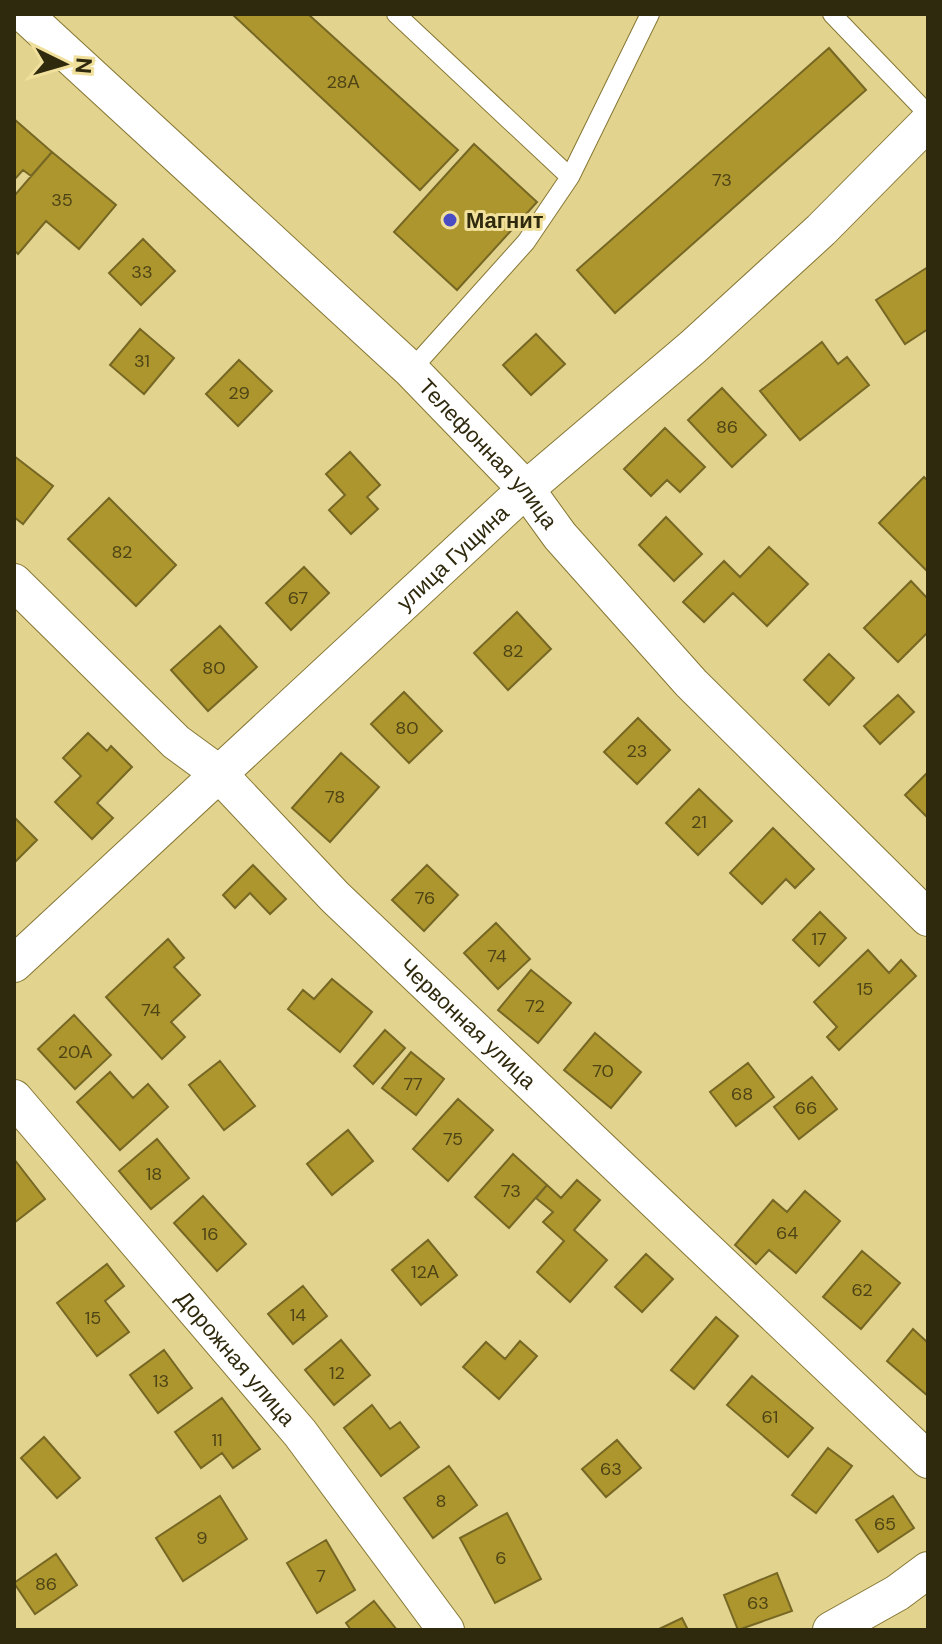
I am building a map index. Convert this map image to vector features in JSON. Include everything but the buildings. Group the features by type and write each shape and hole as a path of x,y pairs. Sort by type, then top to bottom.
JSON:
{"street":[{"name":"Телефонная улица","path":"24,14 411,370 526,489 560,536 691,683 928,918"},
{"name":"улица Гущина","path":"14,964 217,772 526,489 716,326 821,230 928,122"},
{"name":"Червонная улица","path":"14,582 176,742 217,772 335,897 928,1460"},
{"name":"Дорожная улица","path":"14,1098 300,1433 446,1630"},
{"path":"831,1630 897,1593 928,1570"}],"lane":[{"path":"396,14 570,177"},
{"path":"411,370 526,242 570,177 650,14"},
{"path":"832,14 928,114"}],"place":[{"name":"Магнит","path":"450,220"}]}
